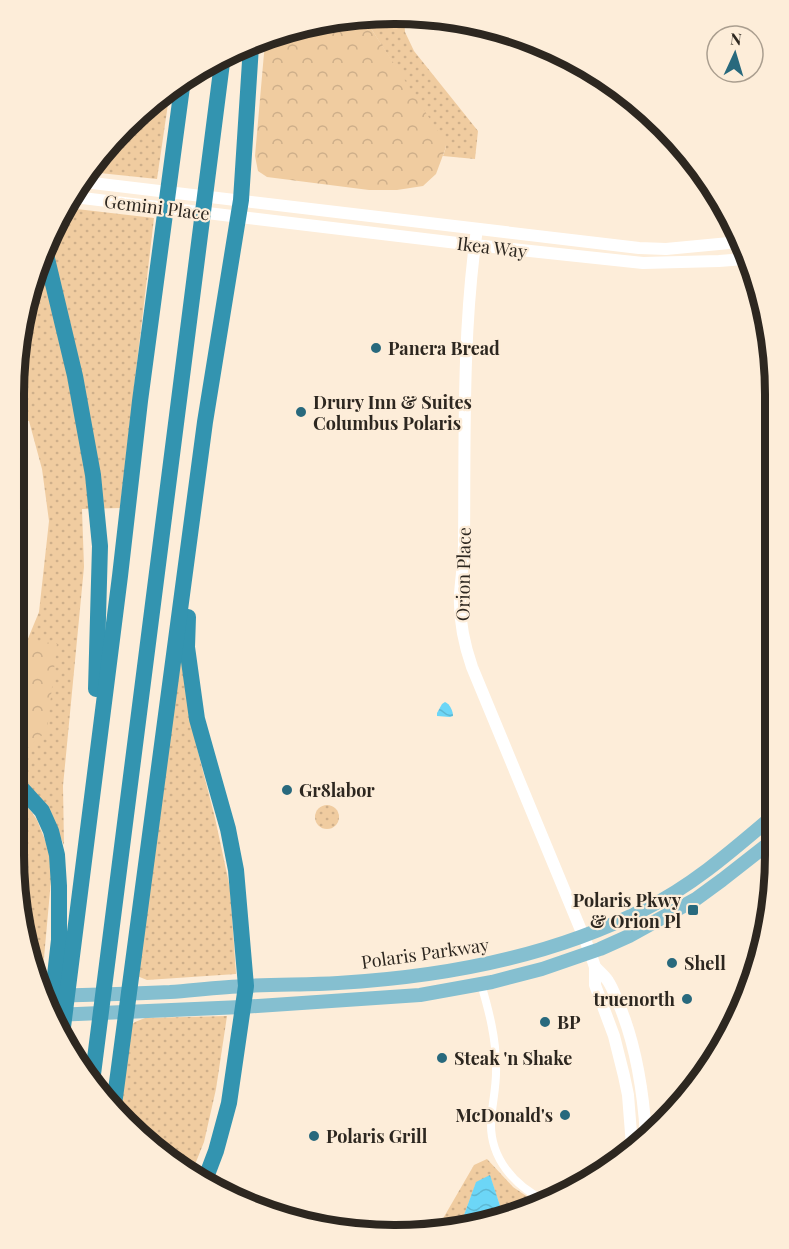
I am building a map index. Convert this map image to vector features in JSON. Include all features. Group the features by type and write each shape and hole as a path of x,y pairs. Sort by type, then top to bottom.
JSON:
{"highway":[{"path":"115,1098 207,411 240,208 252,53"},
{"path":"94,1070 221,67"},
{"path":"64,1021 140,401 181,92"},
{"path":"48,264 79,398 93,475 100,546 93,778"},
{"path":"188,547 187,647 197,719 228,829 236,870 246,986 229,1103 207,1174"},
{"path":"24,791 42,811 51,831 57,855 59,940 53,998"}],"main road":[{"name":"Gemini Place","path":"91,183 141,188 240,208"},
{"name":"Gemini Place","path":"81,198 139,205 240,208"},
{"name":"Ikea Way","path":"240,208 477,229 639,248 666,249 732,243"},
{"name":"Ikea Way","path":"240,208 474,245 643,264 739,259"},
{"name":"Orion Place","path":"477,229 468,308 464,545 460,605 464,640 472,667 507,754 590,952 595,967 594,985 614,1036 624,1076 631,1139"},
{"name":"Polaris Parkway","path":"52,996 172,992 391,979 494,963 584,936 645,909 677,891 765,823"},
{"name":"Polaris Parkway","path":"60,1013 242,1008 420,994 481,984 542,969 600,949 629,936 696,899 765,846"},
{"name":"Orion Place","path":"595,967 609,981 627,1024 640,1079 645,1127"}],"street":[{"path":"481,984 489,1011 496,1052 496,1087 491,1120 492,1140 506,1170 524,1188 538,1196"}],"green space":[{"path":"404,24 405,32 414,51 478,131 475,159 443,156 446,147 370,25"},
{"path":"370,25 446,147 436,174 423,186 397,190 369,190 267,177 258,171 255,156 264,48 322,31"},
{"path":"168,102 157,179 98,173 116,150 150,116"},
{"path":"74,209 154,218 120,508 82,509 84,567 63,786 64,845 45,805 24,782 24,644 39,612 49,521 42,469 29,421 24,421 24,394 31,322 52,253"},
{"path":"32,642 57,643 47,731 24,751 24,649"},
{"path":"180,651 197,748 230,888 236,974 147,980 137,976"},
{"path":"24,802 37,820 49,850 52,869 43,970 27,903"},
{"path":"327,805 332,806 338,812 338,822 332,828 327,829 322,828 316,822 315,817 316,812 322,806"},
{"path":"227,1016 216,1089 204,1142 194,1166 150,1133 118,1101 127,1028 145,1018"},
{"path":"487,1159 513,1187 531,1199 501,1209 490,1176 476,1183 463,1219 441,1222 441,1222 474,1165"}],"water":[{"path":"445,702 451,708 453,716 437,716 442,704"},
{"path":"490,1175 501,1209 463,1219 476,1182"}],"place":[{"name":"Panera Bread","path":"376,348"},
{"name":"Drury Inn & Suites Columbus Polaris","path":"301,412"},
{"name":"Gr8labor","path":"287,790"},
{"name":"Polaris Pkwy & Orion Pl","path":"693,910"},
{"name":"Shell","path":"672,963"},
{"name":"truenorth","path":"687,999"},
{"name":"BP","path":"545,1022"},
{"name":"Steak 'n Shake","path":"442,1058"},
{"name":"McDonald's","path":"565,1115"},
{"name":"Polaris Grill","path":"314,1136"}]}
